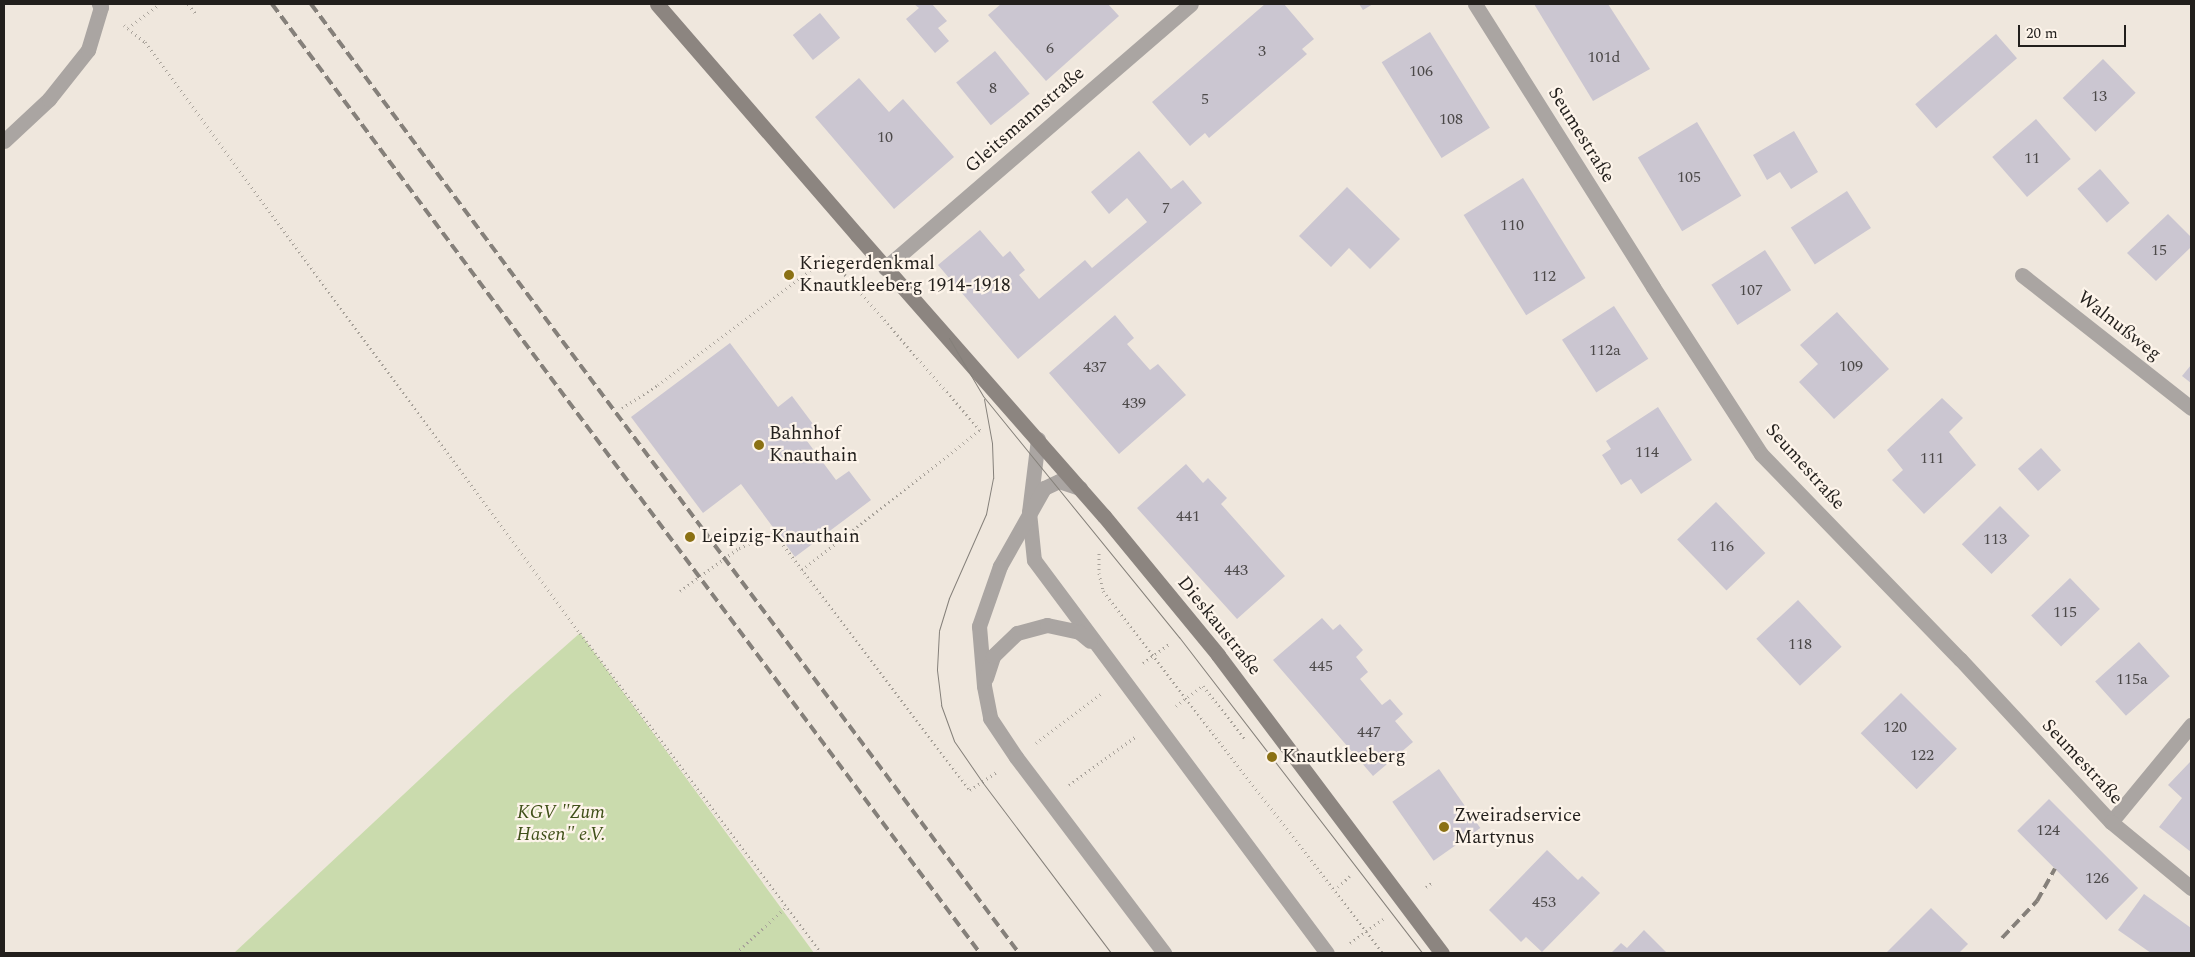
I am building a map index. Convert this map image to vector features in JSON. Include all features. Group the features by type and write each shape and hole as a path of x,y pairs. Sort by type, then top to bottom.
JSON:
{"main road":[{"name":"Dieskaustraße","path":"657,4 1104,516 1218,655 1442,953"}],"street":[{"name":"Gleitsmannstraße","path":"886,268 1191,4"},
{"name":"Seumestraße","path":"1475,4 1653,287 1761,454 1960,659 2111,822 2191,888"},
{"path":"4,142 49,99 88,50 100,6"},
{"name":"Walnußweg","path":"2022,275 2191,408"},
{"path":"1038,439 1028,512 1034,560 1328,953"},
{"path":"1080,488 1059,481 1044,488 1028,512 1000,566 979,626 984,686 990,718 1011,750 1164,953"},
{"path":"984,686 993,656 1016,633 1047,625 1079,632 1102,652"},
{"path":"2111,822 2191,725"}],"path":[{"path":"128,28 160,4"},
{"path":"188,4 197,15"},
{"path":"100,6 145,42 557,601 822,953"},
{"path":"802,570 980,430 829,256"},
{"path":"622,408 658,385 811,270"},
{"path":"1104,516 1098,559 1103,591 1383,953"},
{"path":"680,591 739,548 774,533 970,790 997,772"},
{"path":"1137,669 1171,643"},
{"path":"1173,708 1203,686 1251,747"},
{"path":"1035,744 1104,692"},
{"path":"1067,787 1136,735"},
{"path":"1338,886 1351,877 1345,870"},
{"path":"1426,887 1432,882"},
{"path":"736,953 786,907"},
{"path":"1345,948 1384,918"}],"green space":[{"name":"KGV \"Zum Hasen\" e.V.","path":"580,633 814,953 234,953 511,694"}],"building":[{"path":"914,4 932,4 947,21 938,28 949,41 935,53 906,19 919,8"},
{"path":"1001,4 1108,4 1119,16 1046,81 988,15"},
{"path":"1265,4 1284,4 1314,39 1302,49 1307,54 1209,138 1205,133 1190,146 1152,102"},
{"path":"1359,4 1373,4 1363,10"},
{"path":"1534,4 1608,4 1650,69 1593,101"},
{"path":"820,13 840,38 813,60 793,35"},
{"path":"1430,32 1490,128 1442,158 1382,62"},
{"path":"1996,34 2017,58 1936,128 1915,104"},
{"path":"995,51 1030,94 991,125 956,82"},
{"path":"2103,59 2136,93 2095,132 2063,98"},
{"path":"859,78 889,112 903,99 954,157 894,209 815,117"},
{"path":"2036,119 2071,159 2027,197 1992,157"},
{"path":"1697,122 1741,196 1682,231 1638,158"},
{"path":"1794,131 1818,172 1791,189 1780,172 1767,180 1753,155"},
{"path":"1139,151 1171,189 1183,180 1202,203 1018,359 938,265 980,230 1003,257 1010,251 1025,270 1019,275 1039,299 1085,260 1092,268 1147,222 1127,198 1109,214 1091,192"},
{"path":"2100,169 2130,203 2107,223 2077,189"},
{"path":"1523,178 1586,278 1526,315 1464,215"},
{"path":"1347,187 1400,239 1370,269 1349,248 1331,267 1299,236"},
{"path":"1847,191 1871,228 1815,264 1791,227"},
{"path":"2168,214 2191,237 2191,247 2156,281 2127,253"},
{"path":"1765,250 1791,290 1737,325 1711,285"},
{"path":"1614,306 1648,359 1596,393 1562,340"},
{"path":"1837,312 1889,369 1834,419 1799,382 1818,364 1800,345"},
{"path":"1115,315 1134,338 1127,344 1150,370 1158,364 1186,395 1119,454 1049,373"},
{"name":"Bahnhof Knauthain","path":"730,343 778,407 792,396 816,428 804,437 836,480 849,471 871,500 795,557 741,484 703,513 631,417"},
{"path":"2191,365 2191,383 2182,376"},
{"path":"1942,398 1963,418 1949,432 1976,465 1924,514 1892,480 1903,470 1887,450"},
{"path":"1658,407 1692,460 1641,494 1631,479 1621,485 1602,455 1611,449 1606,441"},
{"path":"2041,448 2061,470 2038,491 2018,469"},
{"path":"1186,464 1203,483 1208,478 1227,498 1221,504 1285,576 1237,619 1137,508"},
{"path":"1716,502 1765,553 1726,591 1677,540"},
{"path":"2000,506 2030,536 1992,574 1962,544"},
{"path":"2070,578 2100,609 2061,646 2031,616"},
{"path":"1798,600 1842,647 1800,686 1756,639"},
{"path":"1322,618 1333,630 1340,624 1363,650 1356,657 1368,672 1360,679 1382,705 1390,699 1403,714 1395,721 1413,742 1373,776 1273,660"},
{"path":"2139,642 2170,676 2126,716 2095,681"},
{"path":"1901,693 1957,749 1917,789 1861,733"},
{"path":"2190,762 2191,852 2159,827 2182,798 2168,785"},
{"path":"1439,769 1480,828 1434,861 1392,802"},
{"path":"2049,799 2138,888 2106,920 2017,831"},
{"path":"1547,850 1578,880 1582,876 1600,893 1542,952 1526,937 1521,942 1489,910"},
{"path":"2144,894 2191,928 2191,953 2151,953 2118,930"},
{"path":"1931,908 1968,944 1959,953 1886,953"},
{"path":"1644,930 1667,953 1611,953 1621,943 1627,948"}],"tram line":[{"path":"949,338 983,396 1179,637 1422,953"},
{"path":"984,399 992,443 993,478 986,514 949,598 939,631 937,670 941,705 954,741 983,783 1111,953"}],"railway":[{"path":"272,4 980,953"},
{"path":"311,4 1019,953"},
{"path":"2002,938 2037,901 2055,869"}],"place":[{"name":"Kriegerdenkmal Knautkleeberg 1914-1918","path":"789,275"},
{"name":"Bahnhof Knauthain","path":"759,445"},
{"name":"Leipzig-Knauthain","path":"690,537"},
{"name":"Knautkleeberg","path":"1272,757"},
{"name":"Zweiradservice Martynus","path":"1444,827"}]}
